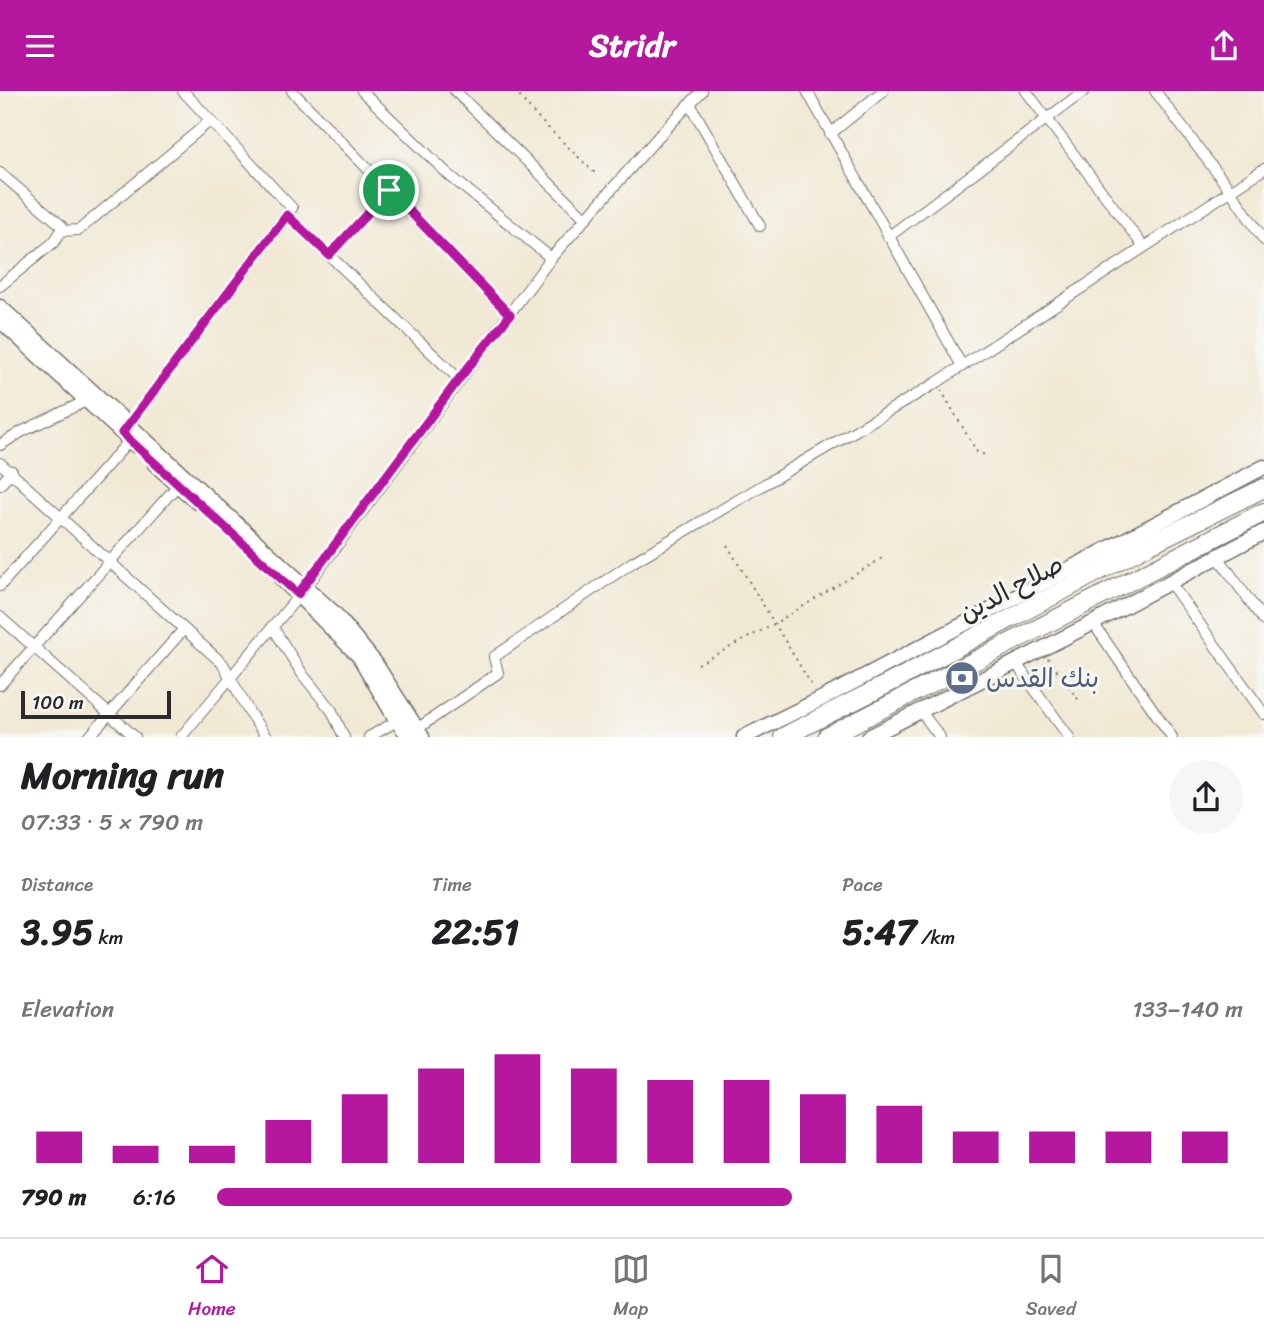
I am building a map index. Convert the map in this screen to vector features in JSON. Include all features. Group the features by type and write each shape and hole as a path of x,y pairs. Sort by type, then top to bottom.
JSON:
{"highway":[{"name":"صلاح الدين","path":"783,737 1122,559 1264,488"},
{"name":"صلاح الدين","path":"827,737 1264,512"},
{"path":"1184,528 1193,534 1192,548"},
{"path":"1122,559 1134,566 1132,579"}],"street":[{"path":"0,586 62,519 292,208 183,91"},
{"path":"292,91 510,315"},
{"path":"362,91 449,175 551,258"},
{"path":"454,91 585,218"},
{"path":"182,736 302,590 551,258 702,91"},
{"path":"807,91 962,366"},
{"path":"830,134 883,91"},
{"path":"1026,91 1143,246"},
{"path":"888,237 1084,91"},
{"path":"1155,91 1264,240"},
{"path":"690,104 760,226"},
{"path":"61,232 79,230 210,121"},
{"path":"416,734 498,673 495,657 633,562 936,383 1264,169"},
{"path":"0,173 61,225 61,232 54,242 0,286"},
{"path":"329,255 389,190"},
{"path":"287,215 459,379"},
{"path":"0,307 178,485 302,590 335,614 362,646 416,734"},
{"path":"0,320 86,401 127,433 302,590 359,656 397,721 416,734"},
{"path":"0,446 23,431 86,401"},
{"path":"0,463 223,664 266,737"},
{"path":"744,737 1264,467"},
{"path":"0,485 12,471"},
{"path":"0,685 178,485"},
{"path":"869,737 919,709 1093,623 1264,531"},
{"path":"1218,557 1264,621"},
{"path":"1169,581 1264,714"},
{"path":"0,617 135,737"},
{"path":"1093,623 1172,737"},
{"path":"272,626 303,675 332,711 344,737"},
{"path":"89,737 183,630"},
{"path":"1015,662 1069,737"},
{"path":"919,709 940,737"},
{"path":"369,737 397,721"}],"path":[{"path":"515,91 536,116 598,176"},
{"path":"936,383 977,452 985,455"},
{"path":"727,545 821,699"},
{"path":"698,664 774,624 884,557"},
{"path":"1041,649 1080,702"}],"place":[{"name":"بنك القدس","path":"962,678"}],"route":[{"path":"389,190 510,315 459,379 306,587 298,594 122,433 287,215 329,255 389,190"}]}
